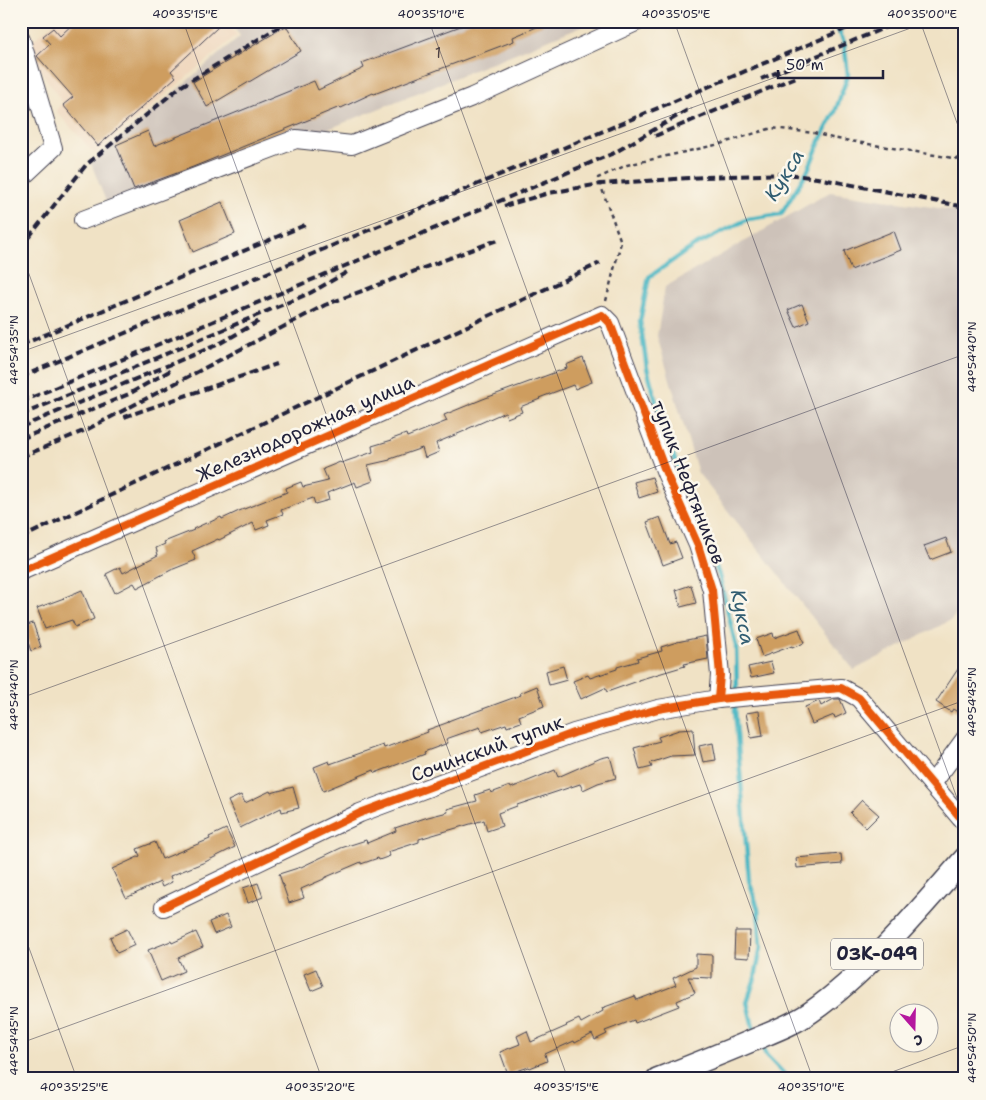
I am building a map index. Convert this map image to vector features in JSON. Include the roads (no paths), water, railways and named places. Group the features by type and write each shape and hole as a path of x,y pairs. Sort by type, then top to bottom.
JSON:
{"main road":[{"name":"03К-049","path":"657,1079 686,1073 791,1024 810,1013 845,986 898,933 965,858"}],"street":[{"path":"83,220 296,139 352,145 472,97 638,21"},
{"path":"21,40 54,148 21,178"},
{"name":"Железнодорожная улица","path":"21,571 602,315"},
{"name":"тупик Нефтяников","path":"602,315 610,323 666,474 698,545 712,590 720,675 729,698"},
{"name":"Сочинский тупик","path":"164,907 360,813 574,733 658,709 729,698 841,688 859,698 932,784"},
{"path":"965,739 932,784 965,823"}],"waterway":[{"name":"Кукса","path":"737,693 736,646 719,575 663,428 647,368 640,321 649,277 694,246 748,219 781,214 808,170 835,112 848,75 844,42 834,21"},
{"name":"Кукса","path":"736,701 735,710 749,880 758,909 761,947 755,978 747,1002 756,1033"},
{"name":"Кукса","path":"761,1044 766,1055 789,1079"}],"railway":[{"path":"21,377 864,21"},
{"path":"761,79 901,21"},
{"path":"21,247 86,165 180,87 285,23"},
{"path":"655,136 796,77"},
{"path":"21,402 614,153 691,108"},
{"path":"504,206 549,193 600,184 787,174 817,178 965,207"},
{"path":"21,345 305,225"},
{"path":"21,457 88,429 325,305 500,239"},
{"path":"21,538 600,263"},
{"path":"21,415 310,293 349,271"},
{"path":"21,427 219,344 261,320"},
{"path":"124,417 277,364"},
{"path":"21,439 129,394 171,370"}]}
